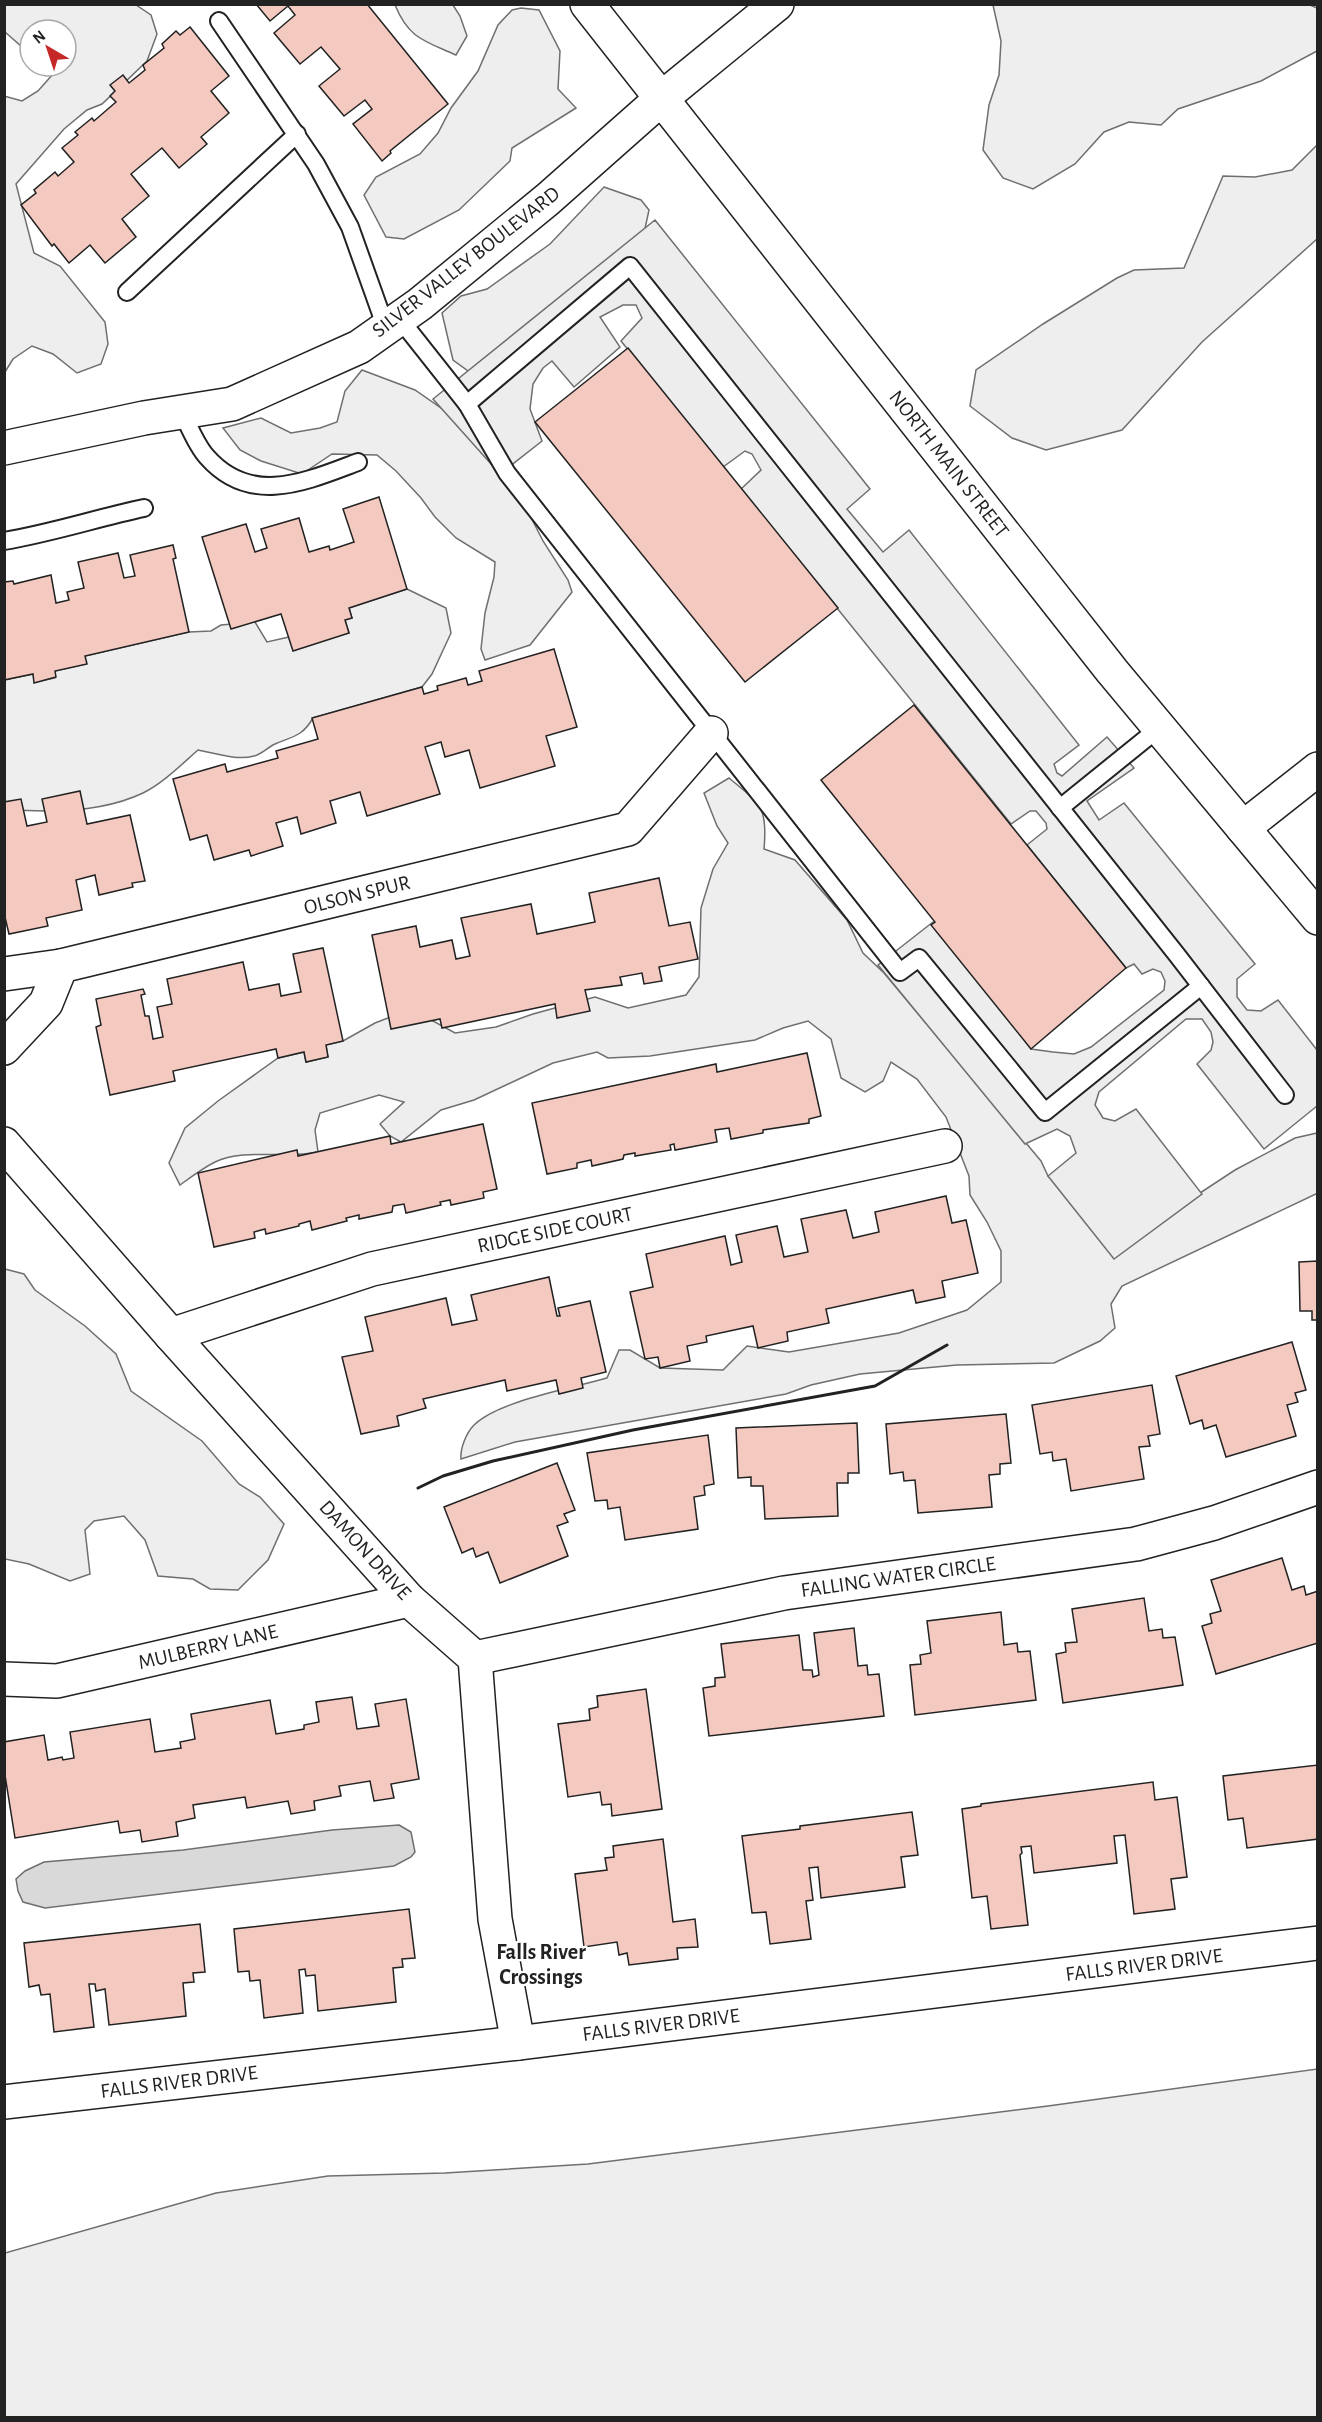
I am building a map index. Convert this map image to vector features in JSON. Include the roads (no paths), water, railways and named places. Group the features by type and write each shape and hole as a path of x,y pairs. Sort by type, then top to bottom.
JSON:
{"street":[{"name":"NORTH MAIN STREET","path":"587,4 1112,672 1317,918"},
{"name":"SILVER VALLEY BOULEVARD","path":"4,448 232,404 358,347 393,323 548,199 662,98 777,4"},
{"name":"OLSON SPUR","path":"4,974 61,966 628,829 711,733"},
{"path":"1243,828 1317,769"},
{"path":"4,1048 46,1004 61,966"},
{"name":"DAMON DRIVE","path":"4,1144 171,1335 410,1600 475,1658"},
{"name":"RIDGE SIDE COURT","path":"171,1335 372,1269 945,1146"},
{"name":"FALLING WATER CIRCLE","path":"475,1658 784,1593 1136,1544 1215,1523 1317,1487"},
{"name":"MULBERRY LANE","path":"4,1679 57,1681 410,1600"},
{"path":"475,1658 495,1919 518,2043"},
{"name":"FALLS RIVER DRIVE","path":"4,2102 518,2043 1317,1943"}],"lane":[{"path":"219,21 316,164 350,227 393,323 467,404 507,473 900,972 919,958 1046,1112 1201,986"},
{"path":"127,292 297,134"},
{"path":"467,404 630,266 1286,1095"},
{"path":"182,412 207,457 224,472 242,482 265,488 301,484 358,462"},
{"path":"4,541 51,533 144,508"},
{"path":"1060,808 1159,728"}],"district":[{"name":"Falls River Crossings","path":"541,1964"}]}
